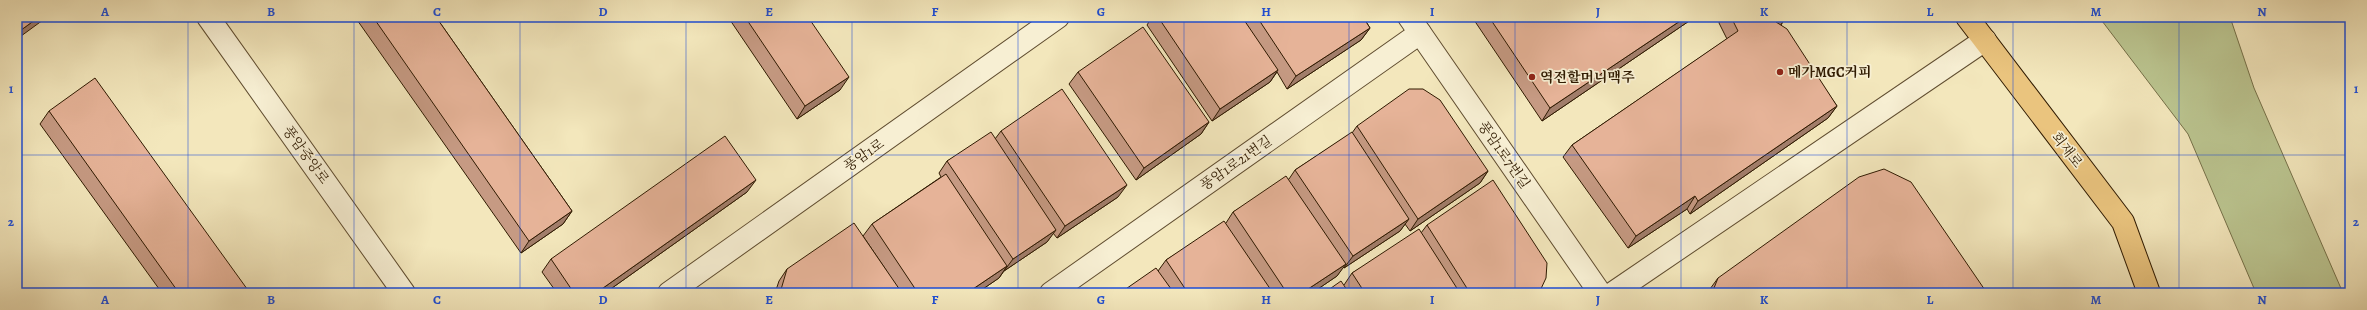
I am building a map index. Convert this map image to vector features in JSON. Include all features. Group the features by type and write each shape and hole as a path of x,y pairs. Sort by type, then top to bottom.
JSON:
{"main road":[{"name":"회재로","path":"1967,17 2123,222 2149,293"}],"street":[{"name":"풍암중앙로","path":"208,17 404,293"},
{"name":"풍암1로","path":"682,290 1058,17"},
{"name":"풍암1로21번길","path":"1051,293 1415,25"},
{"name":"풍암1로7번길","path":"1415,25 1600,293"},
{"path":"1613,293 1985,40"}],"green space":[{"path":"2099,17 2230,17 2254,88 2343,293 2256,293 2188,134"}],"building":[{"path":"17,17 39,17 17,33"},
{"path":"373,17 436,17 572,211 529,241"},
{"path":"745,17 808,17 849,77 805,106"},
{"path":"1158,17 1242,17 1278,70 1220,109"},
{"path":"1257,17 1363,17 1370,28 1296,76"},
{"path":"1489,17 1686,17 1550,108"},
{"path":"1731,17 1751,17 1754,19 1757,17 1786,17 1776,22 1787,29 1837,106 1698,201 1695,196 1636,236 1572,145 1738,31"},
{"path":"1143,27 1209,122 1144,168 1078,72"},
{"path":"95,78 250,293 179,293 49,111"},
{"path":"1062,89 1127,185 1065,226 1001,131"},
{"path":"1409,89 1423,89 1440,100 1488,171 1418,219 1357,126"},
{"path":"991,132 1056,230 1013,259 947,161"},
{"path":"1352,132 1409,219 1353,256 1295,170"},
{"path":"725,136 756,180 596,293 574,293 551,259"},
{"path":"1884,169 1911,182 1987,293 1712,293 1718,278 1859,177"},
{"path":"946,174 1007,266 967,293 918,293 872,224"},
{"path":"1286,176 1346,264 1302,293 1287,293 1233,212"},
{"path":"1493,180 1547,263 1546,278 1539,293 1470,293 1427,225"},
{"path":"1224,221 1273,293 1188,293 1166,260"},
{"path":"854,223 902,293 780,293 787,269"},
{"path":"1419,229 1460,293 1365,293 1352,273"},
{"path":"1156,268 1174,293 1120,293"},
{"path":"1341,281 1349,293 1324,293"}],"place":[{"name":"메가MGC커피","path":"1780,72"},
{"name":"역전할머니맥주","path":"1532,77"}]}
